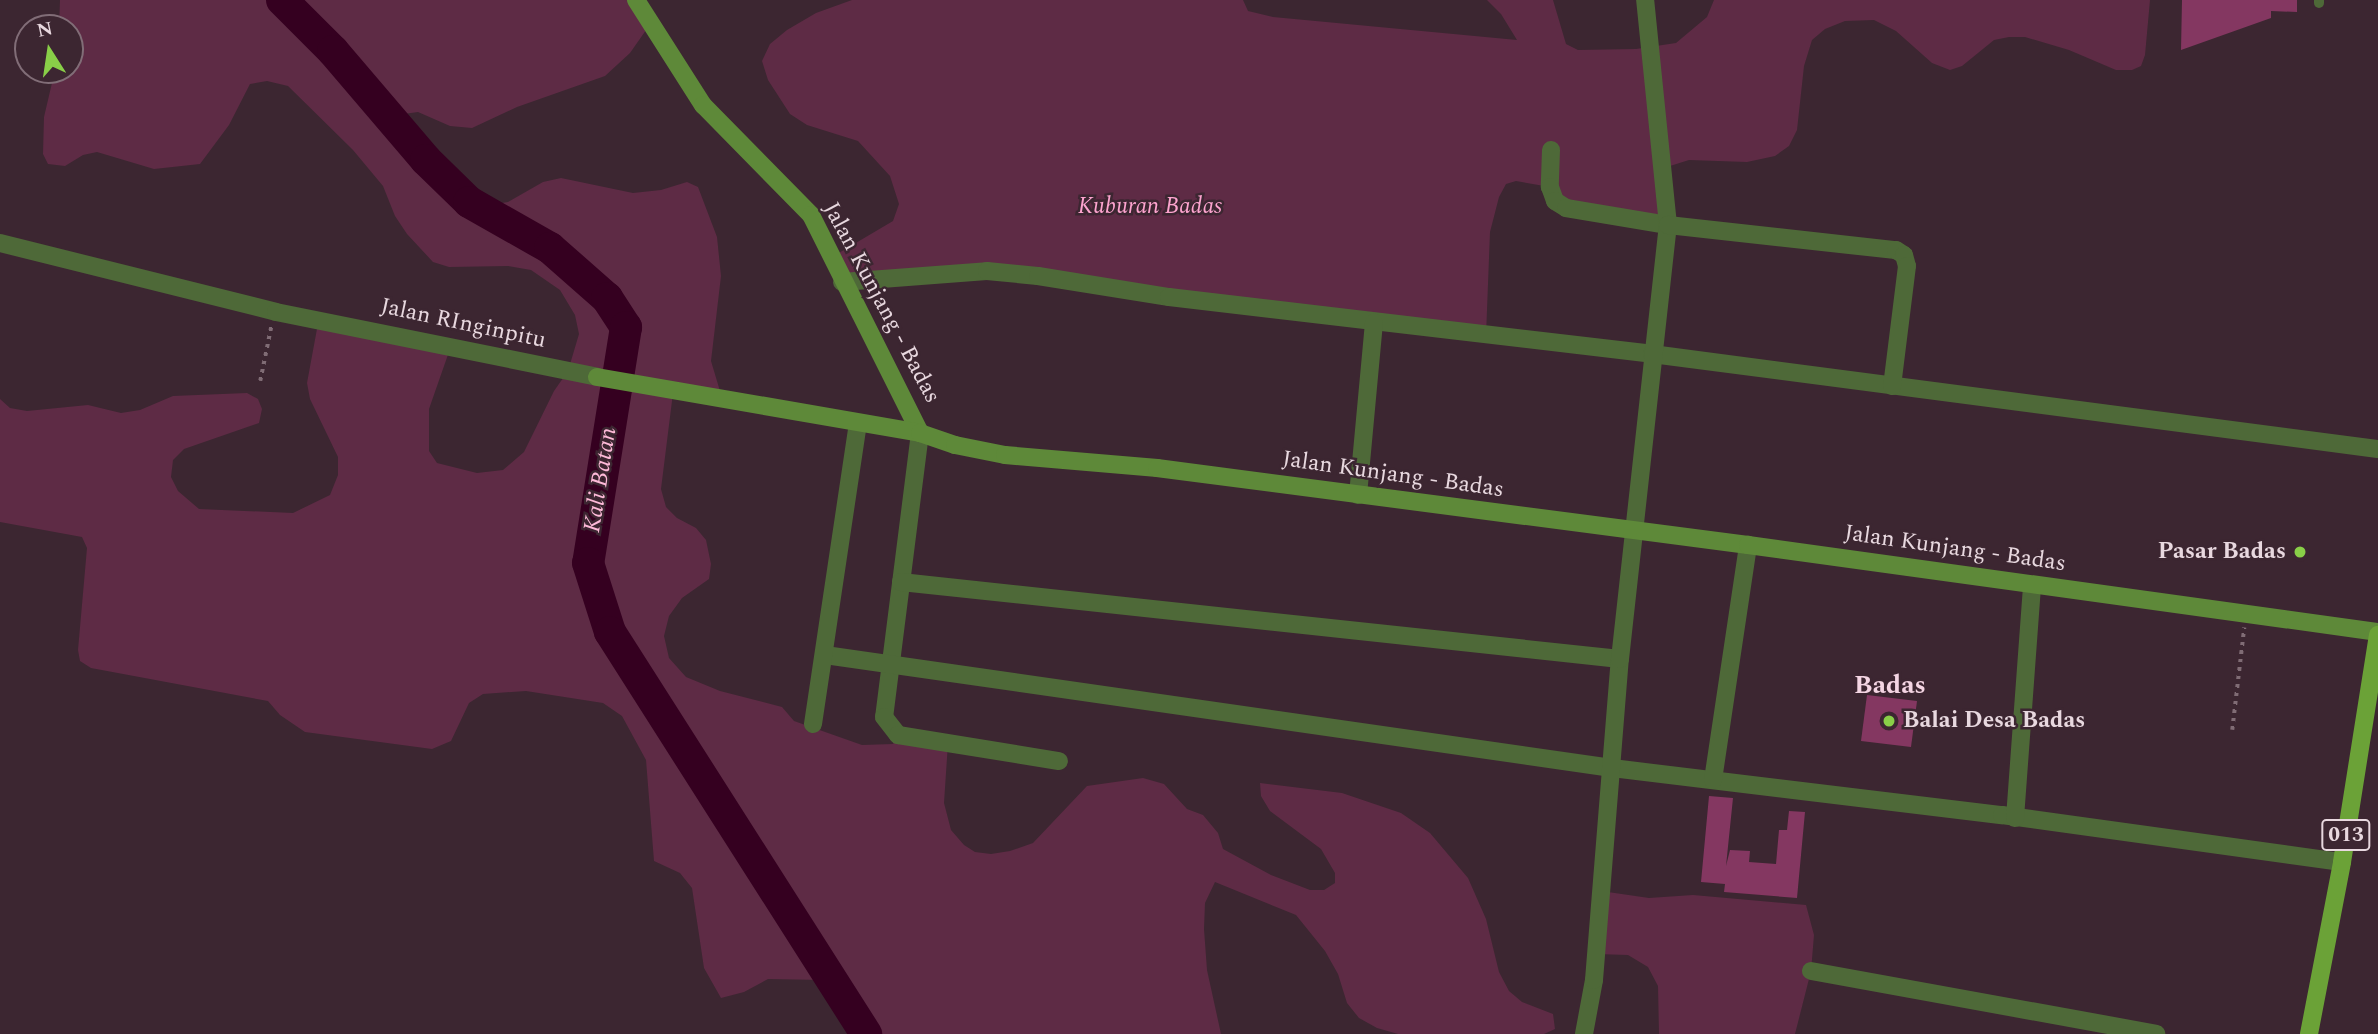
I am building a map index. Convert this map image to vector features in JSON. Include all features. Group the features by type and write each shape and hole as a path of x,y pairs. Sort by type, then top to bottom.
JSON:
{"main road":[{"name":"Jalan Kunjang - Badas","path":"636,0 703,105 811,215 842,282 902,399 914,416 920,433 955,445 1005,455 1157,468 1636,530 2246,612 2378,634"},
{"name":"Jalan RInginpitu","path":"597,377 673,393 920,433"},
{"name":"013","path":"2309,1034 2342,862 2378,634"}],"street":[{"path":"1584,1034 1594,980 1620,659 1668,225 1645,0"},
{"path":"1551,150 1550,187 1555,201 1566,208 1668,225 1896,250 1904,255 1908,266 1892,386"},
{"name":"Jalan RInginpitu","path":"0,243 276,312 597,377"},
{"path":"842,282 987,271 1374,323 1652,354 2378,449"},
{"path":"1358,495 1374,323"},
{"path":"813,724 858,425"},
{"path":"920,433 884,717 898,735 1059,761"},
{"path":"1713,780 1748,545"},
{"path":"901,582 1620,659"},
{"path":"2015,818 2032,585"},
{"path":"825,655 1612,768 2342,862"},
{"path":"1811,971 2156,1034"}],"path":[{"path":"260,381 276,312"},
{"path":"2232,730 2246,612"}],"green space":[{"path":"60,0 636,0 651,23 630,53 605,76 517,107 472,128 450,126 418,112 404,114 399,129 426,160 479,207 508,202 543,182 561,178 633,193 661,190 687,182 698,187 717,237 721,276 711,361 723,401 673,393 661,489 666,507 677,518 696,528 706,540 711,564 709,579 682,598 669,616 664,636 669,658 686,677 720,691 782,707 794,721 862,745 893,744 898,735 948,743 944,803 951,830 964,845 975,852 991,854 1033,843 1087,786 1143,778 1164,784 1187,809 1203,815 1218,833 1223,849 1271,875 1310,890 1324,890 1335,883 1335,873 1321,849 1270,811 1261,796 1260,783 1342,793 1401,813 1430,833 1468,878 1486,919 1499,972 1509,991 1522,1002 1553,1014 1555,1029 1544,1034 1398,1034 1377,1028 1359,1018 1347,1003 1338,974 1325,951 1296,915 1215,882 1205,903 1204,929 1207,970 1221,1034 866,1034 837,984 823,980 768,979 744,992 721,998 704,968 692,888 680,873 654,861 646,760 622,716 603,703 526,691 483,694 469,703 451,741 432,749 305,732 280,715 268,701 91,668 80,661 78,650 87,548 82,537 0,522 0,399 10,408 27,411 88,405 121,413 140,410 173,396 247,393 258,399 262,409 259,423 184,449 173,460 171,477 178,491 199,509 293,513 330,495 338,475 338,457 310,399 307,383 319,318 451,346 429,409 429,451 437,463 477,473 503,470 524,452 554,391 568,371 579,334 575,315 560,290 531,270 508,266 449,267 433,262 407,234 395,216 383,186 353,150 288,86 267,81 250,84 229,125 200,164 154,169 97,152 83,155 65,166 48,164 43,154 44,117 52,84 84,84 84,14 60,14"},
{"name":"Kuburan Badas","path":"852,0 1243,0 1248,11 1273,17 1517,40 1501,14 1487,0 1553,0 1566,44 1578,50 1636,49 1676,43 1707,17 1714,0 2150,0 2145,55 2141,66 2132,70 2116,70 2069,50 2025,37 2009,37 1994,40 1962,66 1950,70 1932,63 1896,31 1874,20 1845,21 1825,29 1812,40 1804,66 1797,130 1789,146 1775,156 1747,162 1689,160 1670,166 1668,225 1566,208 1550,187 1516,181 1506,184 1499,197 1490,232 1486,336 1038,276 842,282 832,257 893,221 899,204 890,176 858,141 807,125 790,114 768,80 762,61 770,44 787,30 816,13"},
{"path":"1601,891 1649,898 1693,895 1806,905 1814,935 1811,971 1795,1034 1659,1034 1658,986 1648,967 1628,955 1596,954"}],"building":[{"path":"2182,0 2297,0 2297,12 2271,11 2271,18 2181,50"},
{"name":"Balai Desa Badas","path":"1867,695 1917,701 1911,747 1861,741"},
{"path":"1709,796 1733,798 1726,866 1730,850 1750,851 1749,862 1776,864 1779,830 1787,830 1789,811 1805,812 1797,898 1724,892 1725,884 1701,882"}],"waterway":[{"name":"Kali Batan","path":"282,0 333,51 426,160 469,202 550,248 607,298 626,327 588,563 610,632 866,1034"}],"place":[{"name":"Pasar Badas","path":"2300,552"},
{"name":"Balai Desa Badas","path":"1889,721"}],"district":[{"name":"Badas","path":"1890,686"}]}
